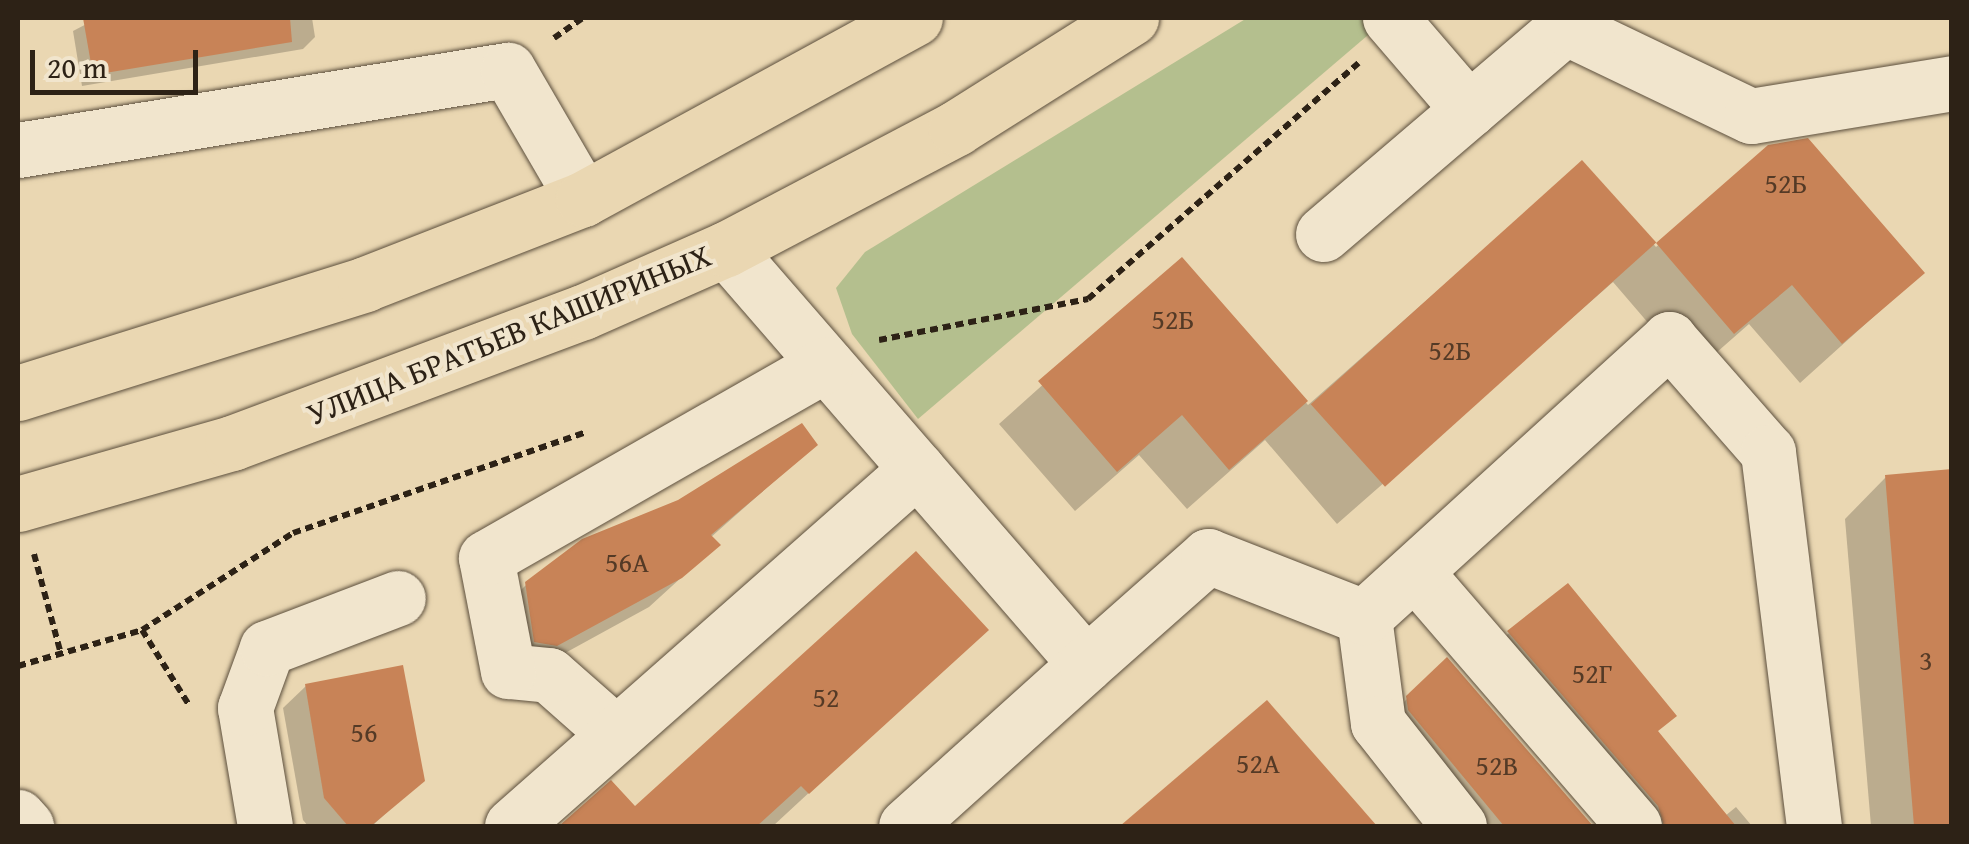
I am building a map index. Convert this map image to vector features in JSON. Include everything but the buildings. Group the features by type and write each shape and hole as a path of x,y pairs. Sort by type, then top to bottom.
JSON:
{"main road":[{"path":"18,393 364,284 583,199 915,18"},
{"name":"УЛИЦА БРАТЬЕВ КАШИРИНЫХ","path":"19,504 232,443 418,378 726,248 956,128 1132,18"}],"street":[{"path":"1390,18 1469,110"},
{"path":"1323,234 1564,27 1751,116 1952,83"},
{"path":"18,150 508,70 583,199"},
{"path":"726,248 1086,664"},
{"path":"1364,618 1669,339 1768,452 1814,826"},
{"path":"616,734 549,675 508,672 486,558 826,364"},
{"path":"512,826 917,468"},
{"path":"906,826 1208,556 1364,618"},
{"path":"1414,572 1634,826"},
{"path":"264,826 245,708 267,648 398,598"},
{"path":"1364,618 1378,723 1460,826"},
{"path":"18,817 26,826"}],"path":[{"path":"19,504 61,654"}],"green space":[{"path":"1247,18 1388,18 918,419 852,334 836,288 865,252"}]}
